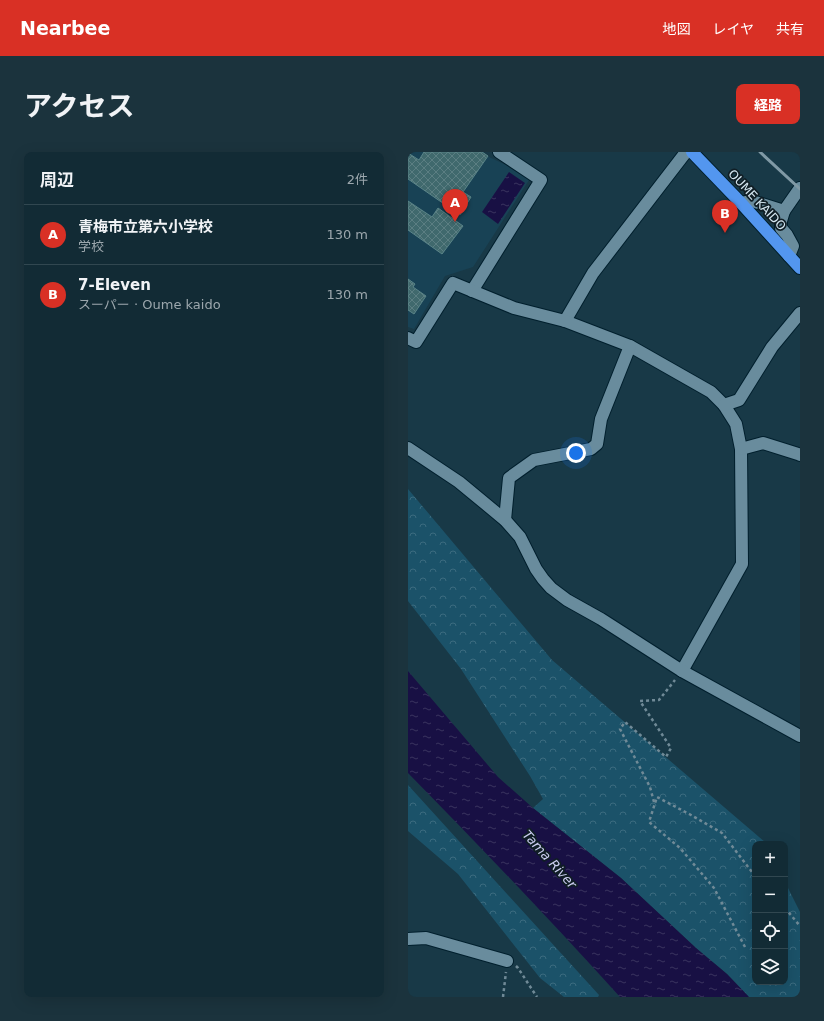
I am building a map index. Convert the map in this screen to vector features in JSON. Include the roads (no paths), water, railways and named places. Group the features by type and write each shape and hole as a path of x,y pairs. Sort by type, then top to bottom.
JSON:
{"highway":[{"name":"OUME KAIDO","path":"692,152 800,268"}],"street":[{"path":"472,291 541,180 499,152"},
{"path":"565,322 593,273 686,152"},
{"path":"789,256 793,246 781,228 781,220 784,211 800,188"},
{"path":"741,203 752,201 784,211"},
{"path":"408,338 416,342 454,283 514,308 565,322 630,346 711,392 724,404 736,424 741,449 742,564 682,671"},
{"path":"724,404 739,400 772,348 800,313"},
{"path":"505,520 509,478 534,460 591,449 597,444 601,418 630,346"},
{"path":"741,449 763,443 798,454 800,456"},
{"path":"408,448 459,482 505,520 520,537 536,569 543,579 551,588 567,600 601,619 682,671 800,736"},
{"path":"408,939 426,938 507,961"}],"water":[{"path":"509,172 525,183 498,224 482,212"},
{"name":"Tama River","path":"408,671 498,777 533,808 621,878 696,948 727,974 749,997 620,997 462,828 408,773"}],"railway":[{"path":"760,152 800,189"}],"place":[{"name":"青梅市立第六小学校","path":"455,222"},
{"name":"7-Eleven","path":"725,233"}]}
